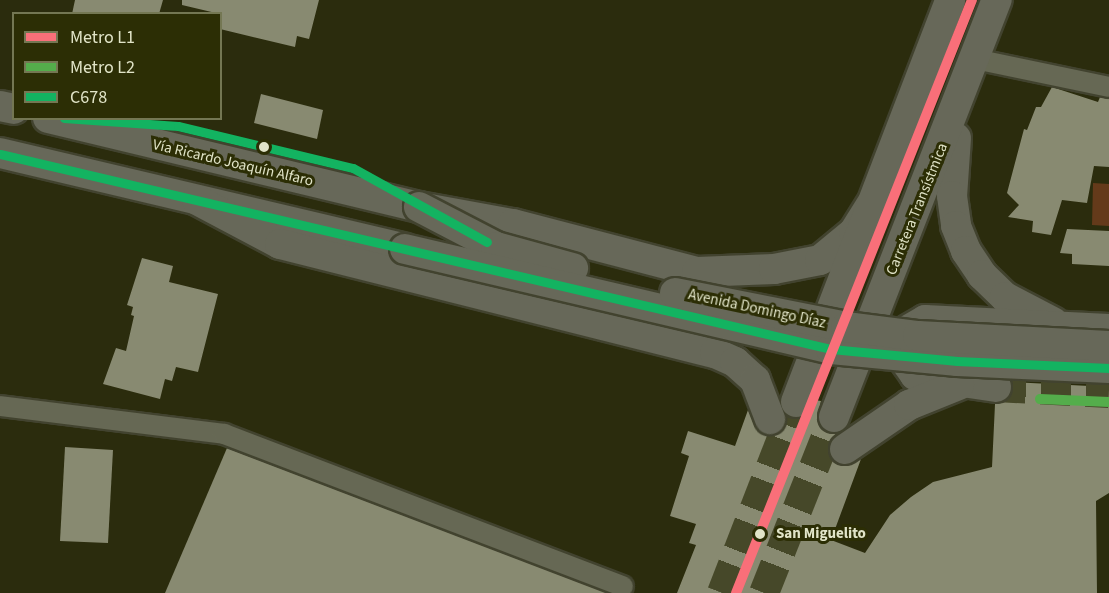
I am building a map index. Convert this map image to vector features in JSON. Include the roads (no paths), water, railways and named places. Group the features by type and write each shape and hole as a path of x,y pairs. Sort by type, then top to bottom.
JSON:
{"main road":[{"path":"796,402 950,0"},
{"name":"Carretera Transístmica","path":"834,417 964,90 997,0"},
{"path":"964,90 952,196 956,226 966,251 991,285 1017,305 1053,321 1104,335"},
{"name":"Vía Ricardo Joaquín Alfaro","path":"56,120 419,207"},
{"path":"0,153 197,200 280,244 699,348 743,367 760,387 770,419"},
{"name":"Avenida Domingo Díaz","path":"197,200 831,349 957,362 1109,368"},
{"path":"419,207 513,224 697,272 774,268 820,260 854,232 870,206"},
{"name":"Avenida Domingo Díaz","path":"419,207 496,247 521,255 663,290 834,325 918,336 1104,335"},
{"path":"697,272 725,292 732,306 731,321 725,334 714,344 699,348"},
{"path":"996,387 922,378 909,370 903,358 903,343 913,324 925,320 1104,335"},
{"path":"845,449 909,405 962,384"}],"street":[{"path":"975,59 1109,87"},
{"path":"0,406 224,434 622,586"}],"tunnel":[{"path":"996,387 1109,393"},
{"path":"722,593 796,402"},
{"path":"764,593 834,417"}],"metro line":[{"name":"L1","path":"736,593 972,0"},
{"name":"L2","path":"1040,399 1109,402"}],"place":[{"name":"San Miguelito","path":"760,534"}]}
